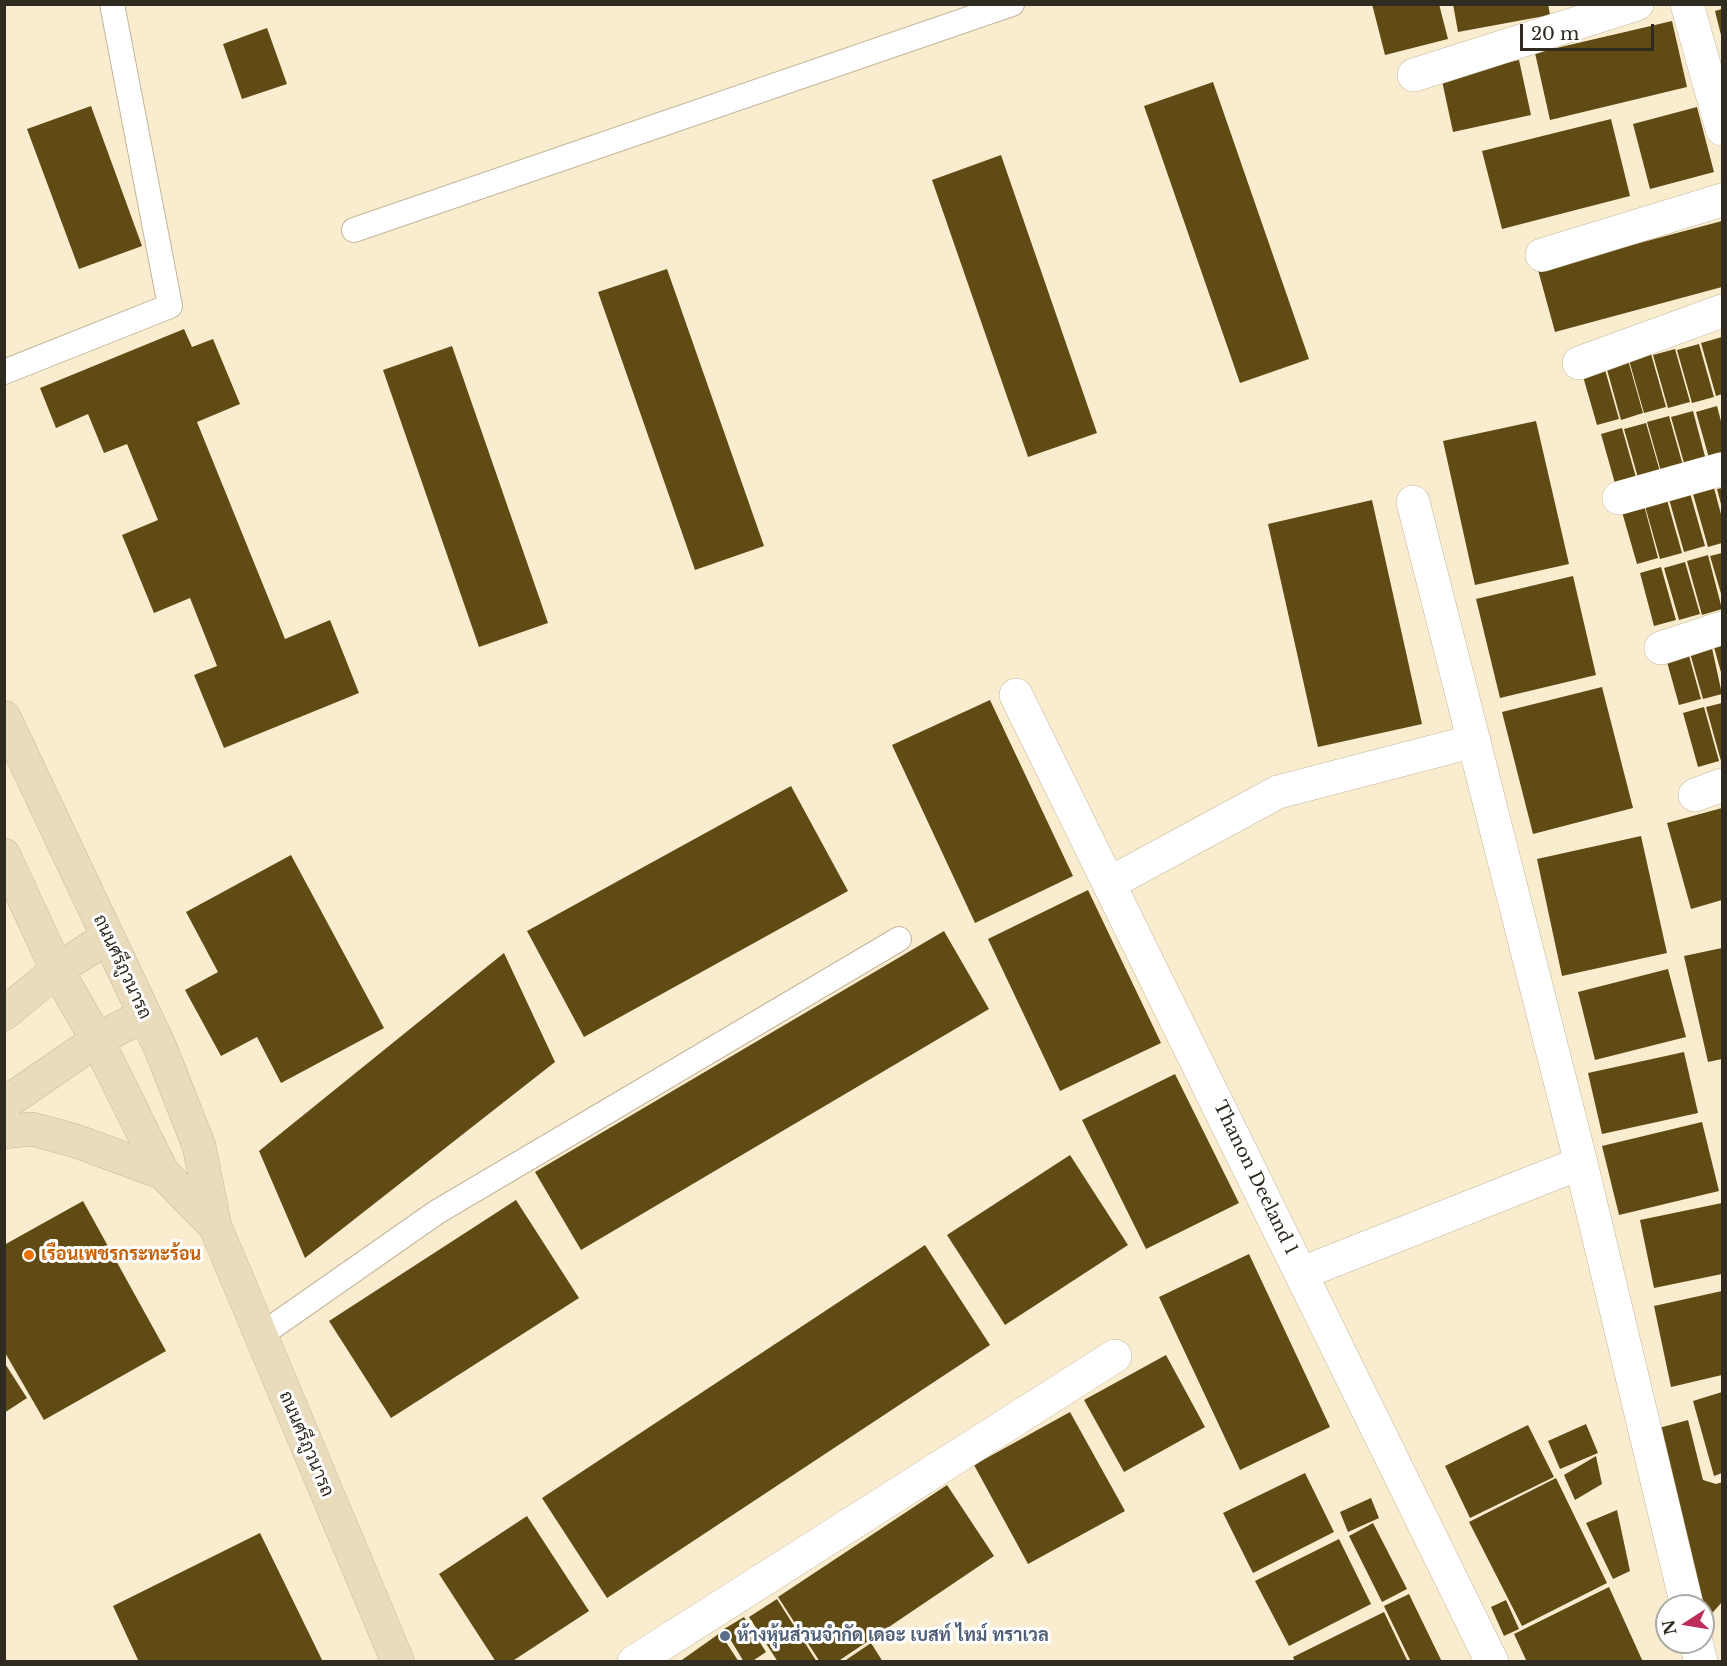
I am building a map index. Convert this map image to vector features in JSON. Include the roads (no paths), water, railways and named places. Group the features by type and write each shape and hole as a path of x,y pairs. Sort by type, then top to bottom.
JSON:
{"main road":[{"name":"ถนนศรีภูวนารถ","path":"4,717 160,1047 199,1146 215,1226 398,1662"},
{"name":"ถนนศรีภูวนารถ","path":"4,855 57,969 97,1040 164,1173 215,1226"},
{"path":"4,1014 57,969 108,937"},
{"path":"4,1104 97,1040 144,1015"},
{"path":"4,1132 32,1129 76,1141 164,1173"}],"street":[{"path":"1414,75 1637,4"},
{"path":"1687,4 1722,129"},
{"path":"1542,255 1722,200"},
{"path":"1580,363 1722,311"},
{"path":"1619,498 1722,469"},
{"path":"1413,502 1581,1163 1684,1594"},
{"path":"1661,648 1722,628"},
{"name":"Thanon Deeland 1","path":"1016,695 1492,1662"},
{"path":"1110,883 1278,792 1474,741"},
{"path":"1302,1272 1581,1163"},
{"path":"634,1662 1115,1356"}],"lane":[{"path":"4,372 170,306 112,4"},
{"path":"354,230 1012,4"},
{"path":"261,1335 436,1212 899,939"}],"place":[{"name":"เรือนเพชรกระทะร้อน","path":"29,1255"},
{"name":"ห้างหุ้นส่วนจำกัด เดอะ เบสท์ ไทม์ ทราเวล","path":"725,1636"}]}
